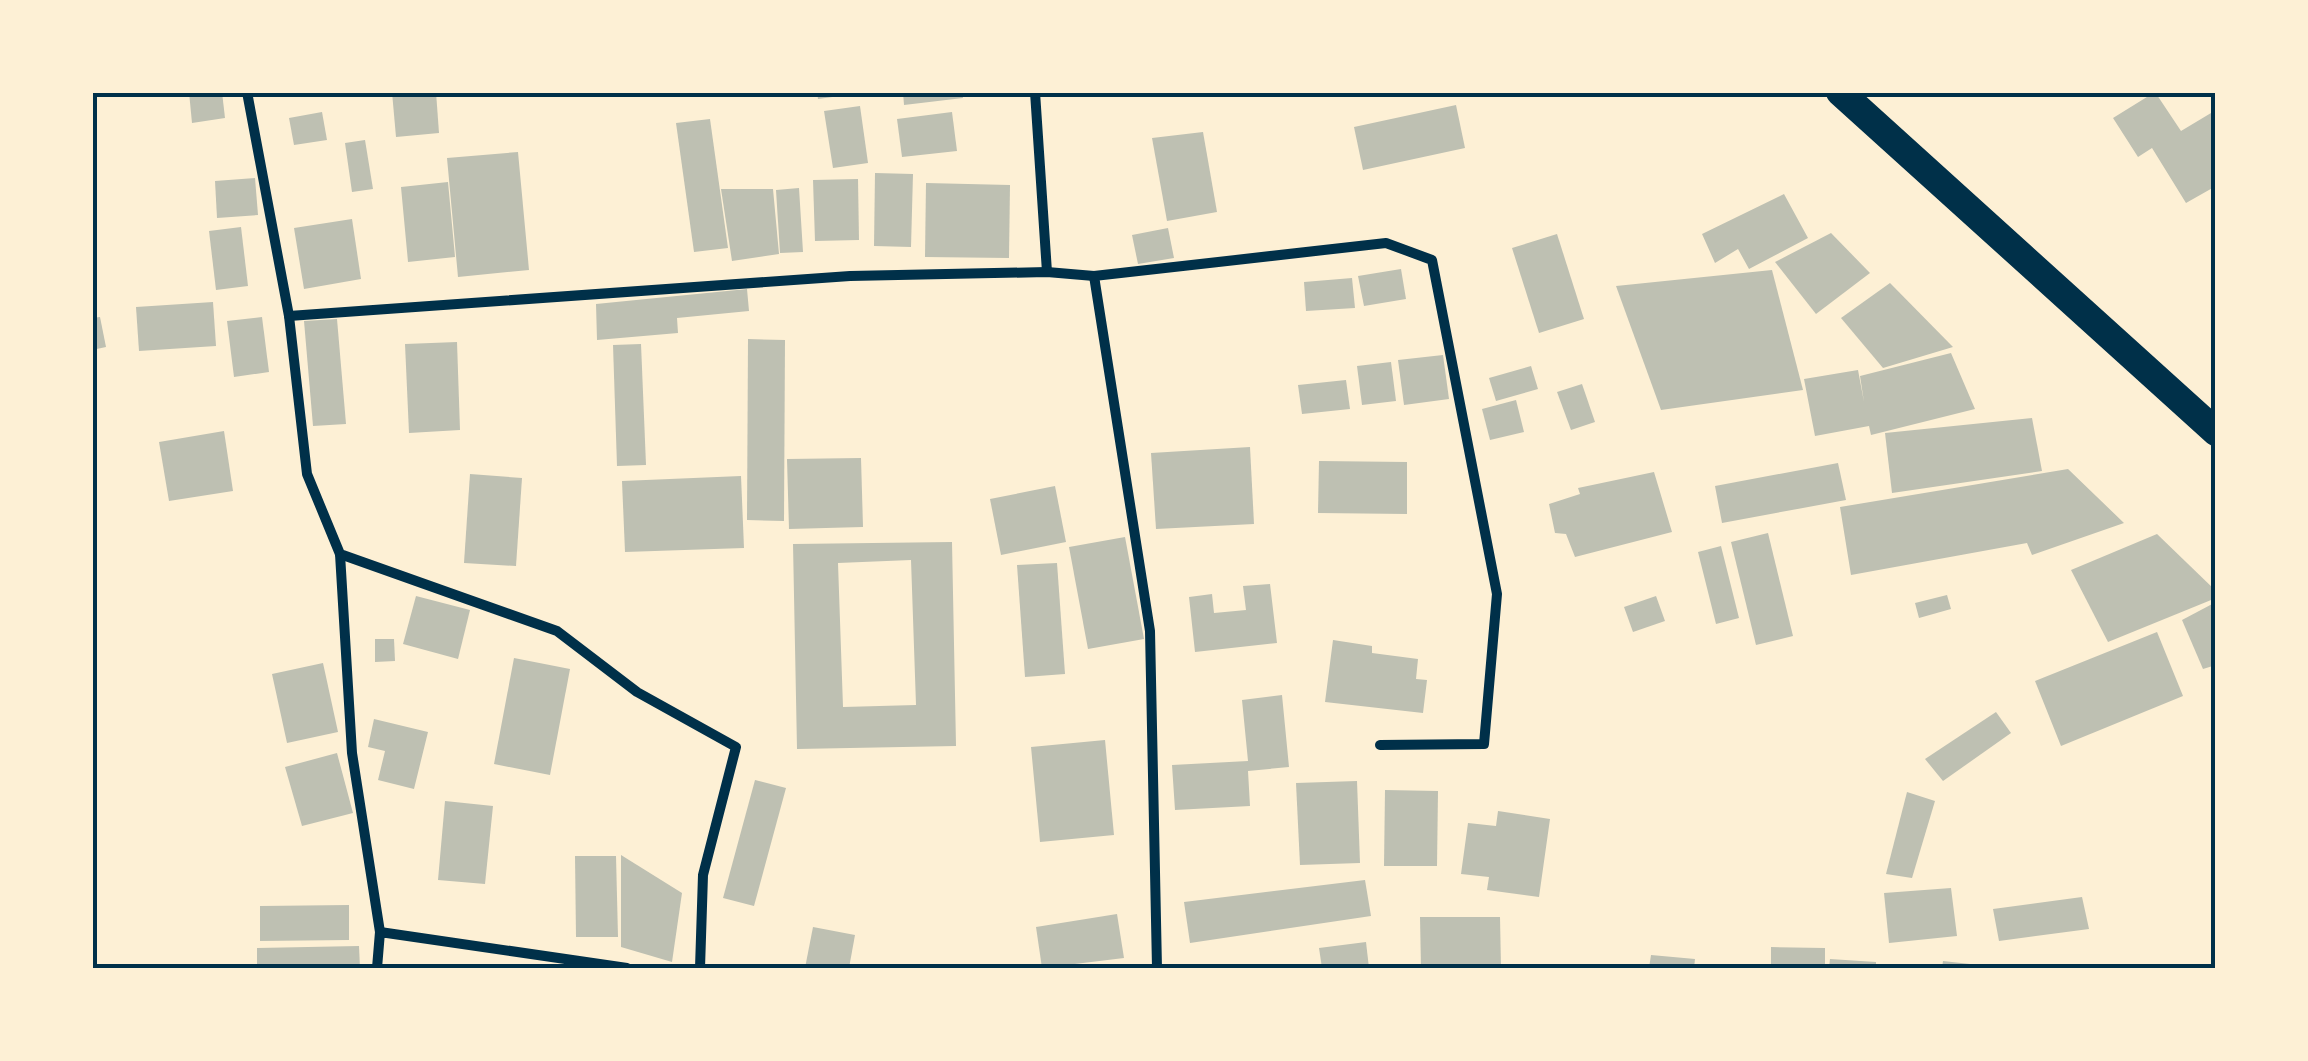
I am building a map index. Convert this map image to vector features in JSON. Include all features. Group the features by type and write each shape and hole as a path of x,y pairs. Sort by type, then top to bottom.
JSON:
{"highway":[{"path":"1853,96 2216,432"}],"street":[{"path":"247,92 289,316 308,474 340,554 352,753 380,932 377,968"},
{"path":"1035,92 1047,272"},
{"path":"289,316 794,279 1047,272 1094,276 1386,243 1432,260 1497,594 1484,744 1380,744"},
{"path":"1094,276 1150,631 1157,968"},
{"path":"340,554 557,631 637,692 736,746 703,876 700,968"},
{"path":"380,932 627,968"}],"building":[{"path":"189,92 222,92 225,118 192,123"},
{"path":"392,92 436,92 439,133 396,137"},
{"path":"817,92 847,92 847,95 818,99"},
{"path":"903,92 962,92 963,98 904,105"},
{"path":"2155,92 2181,131 2216,110 2216,186 2186,203 2152,148 2138,157 2113,118"},
{"path":"1456,105 1465,148 1363,170 1354,127"},
{"path":"860,106 868,163 833,168 824,111"},
{"path":"322,112 327,140 294,145 289,118"},
{"path":"952,112 957,151 902,157 897,119"},
{"path":"710,119 728,248 694,252 676,123"},
{"path":"1203,132 1217,212 1167,221 1152,138"},
{"path":"365,140 373,189 352,192 345,143"},
{"path":"518,152 529,270 458,277 447,158"},
{"path":"875,173 913,174 911,247 874,246"},
{"path":"255,178 258,215 217,218 215,181"},
{"path":"858,179 859,240 815,241 813,180"},
{"path":"448,182 455,257 408,262 401,187"},
{"path":"926,183 1010,185 1009,258 925,257"},
{"path":"799,188 803,252 780,253 776,190"},
{"path":"721,189 773,189 779,254 732,261"},
{"path":"1784,194 1808,238 1749,269 1738,249 1715,263 1702,234"},
{"path":"352,219 361,279 304,289 294,228"},
{"path":"241,227 248,286 216,290 209,231"},
{"path":"1168,228 1174,258 1138,264 1132,235"},
{"path":"1831,233 1870,273 1816,314 1775,262"},
{"path":"1557,234 1584,319 1539,333 1512,248"},
{"path":"1401,269 1406,299 1364,306 1358,276"},
{"path":"1772,270 1803,390 1661,410 1616,286"},
{"path":"1352,278 1355,308 1306,311 1304,282"},
{"path":"1890,283 1953,347 1883,368 1841,318"},
{"path":"747,289 749,311 677,318 678,333 597,340 596,304"},
{"path":"213,302 216,346 139,351 136,307"},
{"path":"100,317 106,347 92,350 92,318"},
{"path":"262,317 269,372 234,377 227,321"},
{"path":"337,319 346,424 313,426 304,321"},
{"path":"748,339 785,340 784,521 747,520"},
{"path":"457,342 460,430 409,433 405,344"},
{"path":"641,344 646,465 617,466 613,345"},
{"path":"1951,353 1975,409 1871,435 1869,426 1815,436 1804,379 1858,370 1864,402 1860,376"},
{"path":"1443,355 1449,399 1404,405 1398,360"},
{"path":"1391,362 1396,401 1362,405 1357,366"},
{"path":"1531,366 1538,389 1496,401 1489,378"},
{"path":"1346,380 1350,409 1302,414 1298,385"},
{"path":"1582,384 1595,422 1571,430 1557,392"},
{"path":"1516,400 1524,432 1490,440 1482,409"},
{"path":"2032,418 2042,471 1892,493 1885,433"},
{"path":"224,431 233,491 169,501 159,442"},
{"path":"1250,447 1254,524 1156,529 1151,453"},
{"path":"861,458 863,527 789,529 787,459"},
{"path":"1319,461 1407,462 1407,514 1318,513"},
{"path":"1838,463 1846,500 1722,523 1715,486"},
{"path":"2068,469 2124,523 2032,555 2027,543 1851,575 1840,507"},
{"path":"1654,472 1672,532 1575,557 1566,534 1555,533 1549,504 1580,494 1578,488"},
{"path":"470,474 522,478 516,566 464,563"},
{"path":"741,476 744,548 625,552 622,481"},
{"path":"1055,486 1066,542 1001,555 990,499"},
{"path":"1768,533 1793,636 1756,645 1731,542"},
{"path":"2157,534 2216,591 2216,598 2108,642 2071,570"},
{"path":"1125,537 1144,639 1088,649 1069,547"},
{"path":"952,542 956,746 797,749 793,544","holes":["911,560 916,705 843,707 838,563"]},
{"path":"1721,546 1739,618 1716,624 1698,552"},
{"path":"1057,563 1065,674 1025,677 1017,565"},
{"path":"1270,584 1277,643 1195,652 1189,597 1212,594 1214,613 1246,610 1243,586"},
{"path":"1947,595 1951,609 1919,618 1915,603"},
{"path":"416,596 470,610 458,659 403,644"},
{"path":"1656,596 1665,621 1633,632 1624,607"},
{"path":"2216,602 2216,665 2203,669 2182,620"},
{"path":"2157,632 2183,696 2061,746 2035,681"},
{"path":"375,639 394,639 395,661 375,662"},
{"path":"1333,640 1372,646 1372,653 1418,659 1416,679 1427,680 1423,713 1325,702"},
{"path":"514,658 570,669 550,775 494,764"},
{"path":"323,663 338,732 287,743 272,674"},
{"path":"1282,695 1289,767 1248,771 1250,806 1175,810 1172,765 1248,761 1242,700"},
{"path":"1996,712 2011,733 1943,781 1925,759"},
{"path":"374,719 428,732 414,789 378,780 385,751 368,747"},
{"path":"1105,740 1114,835 1040,842 1031,747"},
{"path":"337,753 353,813 302,826 285,767"},
{"path":"755,780 786,788 754,906 723,898"},
{"path":"1357,781 1360,863 1300,865 1296,783"},
{"path":"1385,790 1438,791 1437,866 1384,866"},
{"path":"1907,792 1935,801 1912,878 1886,874"},
{"path":"445,801 493,806 485,884 438,880"},
{"path":"1498,811 1550,819 1539,897 1487,890 1489,877 1461,874 1468,823 1496,826"},
{"path":"621,855 682,893 672,962 621,947"},
{"path":"575,856 616,856 618,937 576,937"},
{"path":"1365,880 1371,916 1190,943 1184,902"},
{"path":"1951,888 1957,936 1889,943 1884,893"},
{"path":"2082,897 2089,929 1999,941 1993,909"},
{"path":"349,905 349,940 260,941 260,906"},
{"path":"1117,914 1124,958 1042,968 1036,927"},
{"path":"1420,917 1500,917 1501,968 1421,968"},
{"path":"813,927 855,935 849,968 805,968"},
{"path":"1366,942 1369,968 1322,968 1319,948"},
{"path":"359,946 360,968 257,968 257,948"},
{"path":"1771,947 1825,948 1825,968 1771,968"},
{"path":"1651,955 1695,959 1694,968 1649,968"},
{"path":"1830,959 1876,962 1876,968 1829,968"},
{"path":"1943,961 1988,966 1988,968 1942,968"}]}
